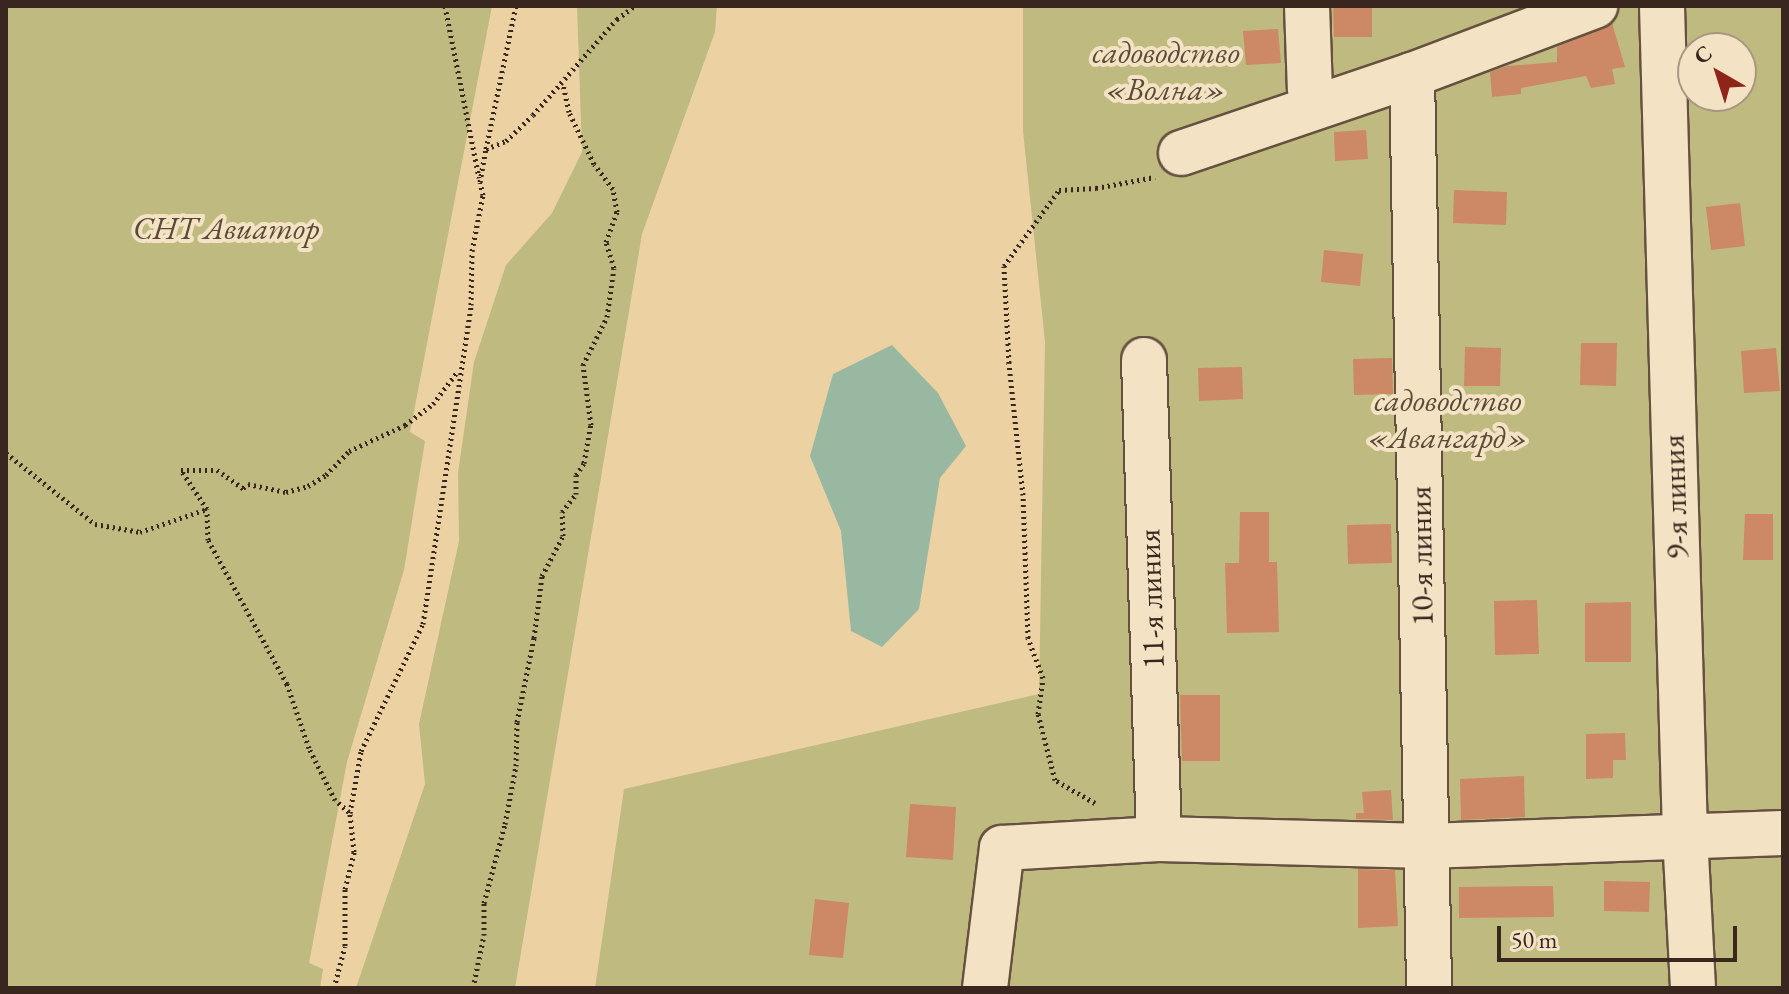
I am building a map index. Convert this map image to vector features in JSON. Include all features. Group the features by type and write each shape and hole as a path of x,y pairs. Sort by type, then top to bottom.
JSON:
{"street":[{"path":"1307,6 1310,90"},
{"path":"1181,153 1412,75 1595,6"},
{"name":"9-я линия","path":"1662,6 1685,835 1693,988"},
{"name":"10-я линия","path":"1412,75 1429,988"},
{"name":"11-я линия","path":"1143,839 1144,360"},
{"path":"985,988 1002,848 1143,839 1426,846 1783,833"}],"path":[{"path":"334,988 345,946 345,889 354,852 350,813 361,751 423,624 471,305 472,251 483,195 445,6"},
{"path":"480,182 516,6"},
{"path":"486,149 506,141 563,84 617,19 635,6"},
{"path":"473,988 484,935 484,903 505,824 516,766 517,722 534,638 542,576 563,536 562,512 576,494 576,475 584,463 591,425 583,365 607,317 614,268 606,242 617,212 613,189 594,164 569,112 563,84"},
{"path":"1143,839 1100,806 1055,780 1038,714 1043,678 1028,638 1023,495 1009,363 1004,266 1059,190 1096,188 1161,176 1181,153"},
{"path":"350,813 335,800 309,748 287,684 208,540 207,509 181,470 217,470 243,488 248,484 286,492 308,486 326,475 349,451 405,425 433,404 460,368"},
{"path":"6,453 95,524 140,532 207,509"}],"green space":[{"name":"СНТ Авиатор","path":"6,6 492,6 410,432 425,441 404,570 347,762 309,963 323,969 320,988 6,988"},
{"path":"577,6 717,6 715,32 642,234 515,988 356,988 425,784 419,724 459,541 458,473 474,362 506,265 552,213 582,152"},
{"name":"садоводство «Авангард»","path":"1023,6 1783,6 1783,988 595,988 624,789 1039,694 1045,342 1023,131"}],"shaded area":[{"path":"892,345 938,393 966,446 940,478 919,609 882,647 851,631 841,531 810,456 833,374"}],"building":[{"path":"1333,6 1372,6 1372,37 1334,37"},
{"path":"1612,23 1625,67 1612,69 1615,84 1591,88 1586,76 1521,88 1521,94 1492,97 1490,72 1507,66 1557,62 1557,47"},
{"path":"1278,29 1281,63 1246,65 1243,31"},
{"path":"1366,130 1368,159 1335,161 1334,132"},
{"path":"1454,190 1507,192 1506,225 1453,223"},
{"path":"1740,203 1745,246 1711,250 1706,207"},
{"path":"1324,250 1363,254 1360,286 1321,282"},
{"path":"1581,343 1617,343 1616,386 1580,385"},
{"path":"1465,347 1501,348 1500,386 1464,386"},
{"path":"1776,348 1780,391 1744,393 1741,351"},
{"path":"1392,358 1393,394 1354,395 1353,359"},
{"path":"1242,367 1243,399 1199,401 1198,368"},
{"path":"1240,512 1269,512 1269,562 1277,562 1279,632 1227,633 1225,563 1239,563"},
{"path":"1745,514 1773,514 1773,560 1743,560"},
{"path":"1391,524 1392,563 1348,564 1347,525"},
{"path":"1537,600 1539,654 1495,655 1494,601"},
{"path":"1631,602 1631,662 1585,662 1585,603"},
{"path":"1180,695 1220,695 1220,761 1182,761"},
{"path":"1625,733 1626,760 1613,760 1613,778 1586,779 1586,734"},
{"path":"1524,776 1525,817 1461,820 1460,779"},
{"path":"1391,790 1393,820 1356,819 1356,813 1364,813 1362,792"},
{"path":"910,804 956,807 953,860 906,857"},
{"path":"1358,869 1395,870 1398,926 1358,928"},
{"path":"1604,881 1650,882 1649,912 1604,911"},
{"path":"1553,886 1554,917 1459,918 1459,887"},
{"path":"815,899 849,903 843,958 809,955"}],"park label":[{"name":"садоводство «Волна»","path":"1166,72"}]}
